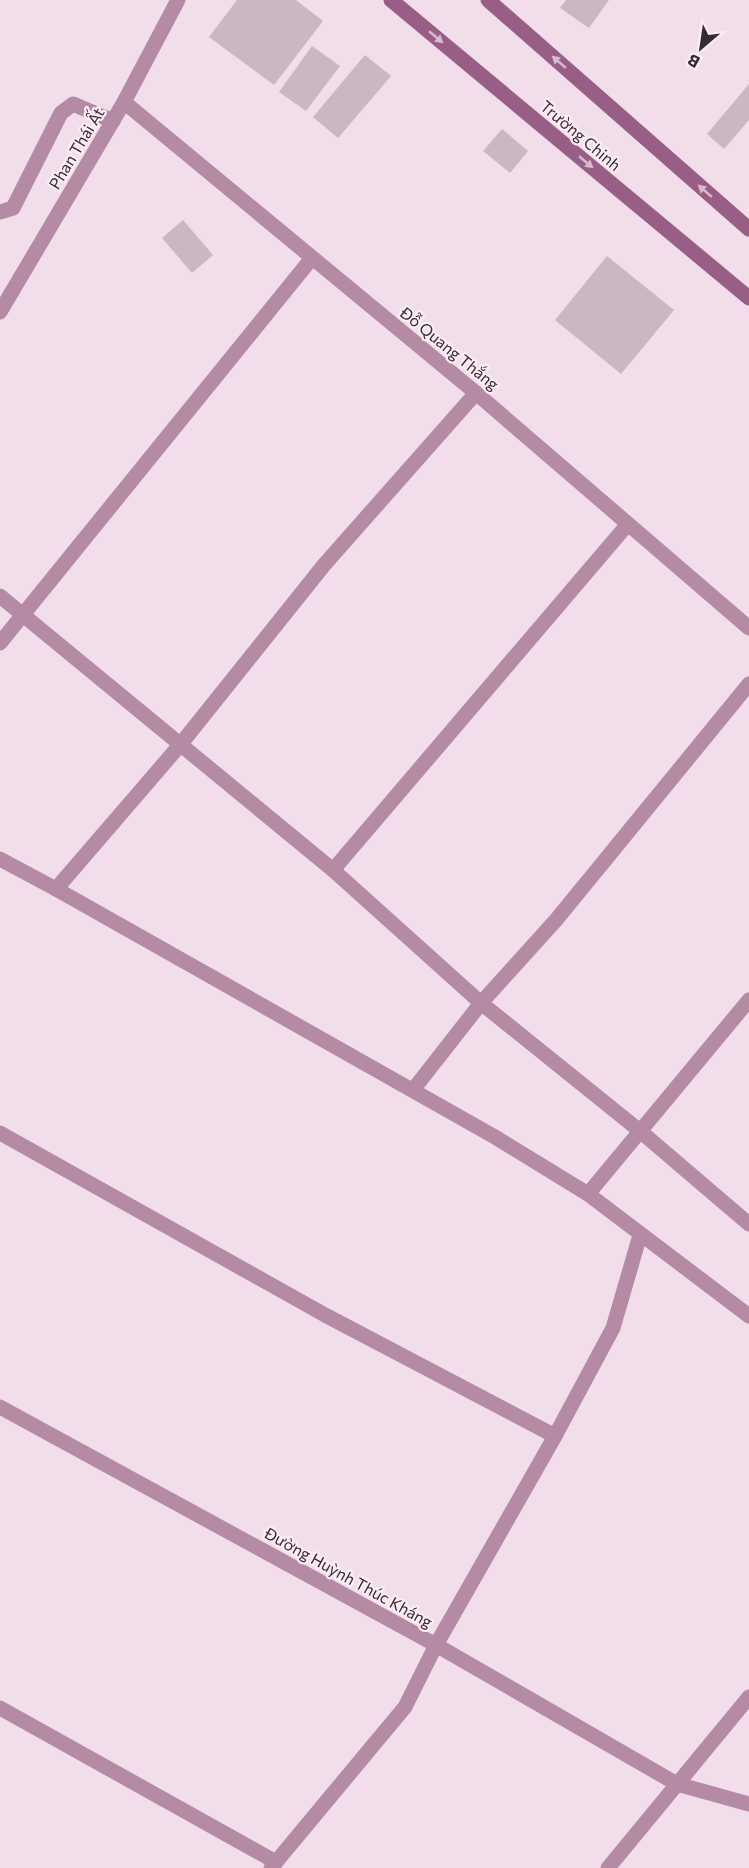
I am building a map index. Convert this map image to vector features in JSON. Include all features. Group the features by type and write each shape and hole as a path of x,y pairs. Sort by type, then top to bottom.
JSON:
{"street":[{"name":"Phan Thái Ất","path":"0,312 124,102 178,0"},
{"name":"Trường Chinh","path":"391,0 749,298"},
{"path":"488,0 749,229"},
{"name":"Đỗ Quang Thắng","path":"124,102 476,393 749,628"},
{"path":"0,212 12,208 61,113 73,104 113,121"},
{"path":"0,643 312,258"},
{"path":"56,889 180,745 324,565 476,393"},
{"path":"333,870 628,524"},
{"path":"0,596 333,870 482,1003 640,1131 749,1224"},
{"path":"412,1090 482,1003 556,920 749,684"},
{"path":"0,859 495,1137 588,1194 748,1315"},
{"path":"588,1194 749,1000"},
{"path":"0,1133 325,1315 555,1436"},
{"path":"0,1708 274,1865 405,1707 436,1645 555,1436 613,1328 640,1235"},
{"name":"Đường Huỳnh Thúc Kháng","path":"0,1407 436,1645 677,1784 749,1804"},
{"path":"608,1868 749,1697"}],"building":[{"path":"237,0 296,0 323,21 274,85 209,37"},
{"path":"566,0 609,0 589,28 560,8"},
{"path":"312,46 340,66 306,111 279,92"},
{"path":"365,55 391,76 338,138 313,117"},
{"path":"749,84 749,120 724,149 707,134"},
{"path":"502,129 528,151 510,173 483,151"},
{"path":"183,220 213,255 192,273 162,238"},
{"path":"607,256 674,310 621,374 555,320"}]}
